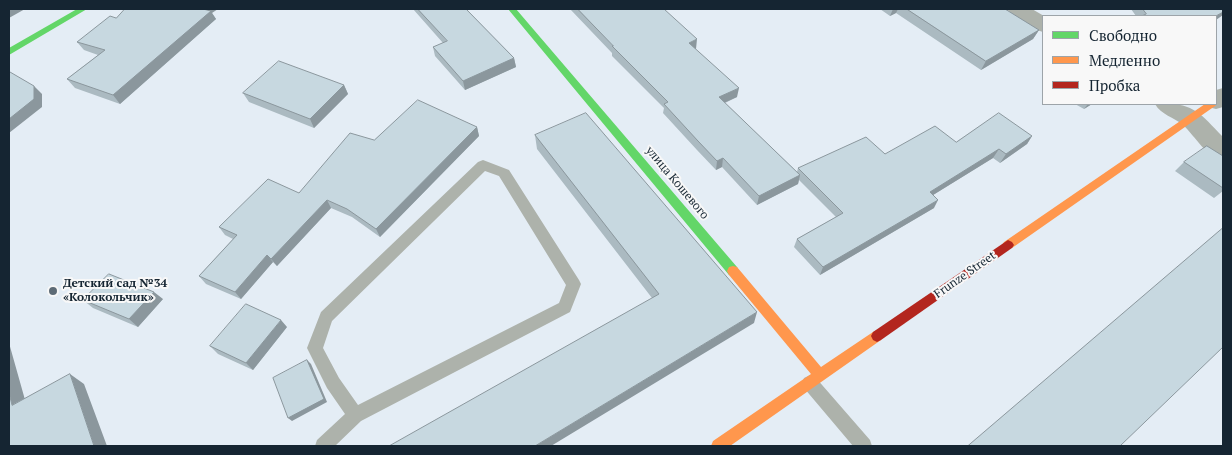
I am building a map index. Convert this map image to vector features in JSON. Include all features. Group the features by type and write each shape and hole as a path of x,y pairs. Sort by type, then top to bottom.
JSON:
{"street":[{"path":"9,52 83,9"},
{"name":"улица Кошевого","path":"512,9 815,379"},
{"path":"1018,9 1042,24"},
{"path":"1169,105 1190,118 1223,152"},
{"name":"Frunze Street","path":"718,446 1210,105"}],"lane":[{"path":"323,446 355,415 566,307 574,284 504,173 483,165 326,316 315,348 333,383 355,415"},
{"path":"815,379 864,446"}],"building":[{"path":"125,9 203,9 211,11 113,95 67,79 105,50 77,42 110,16 116,18"},
{"path":"418,9 466,9 514,58 463,81 433,47 447,41"},
{"path":"578,9 664,9 697,39 689,43 739,88 719,97 800,175 759,196 723,158 717,161 664,104 668,102"},
{"path":"907,9 1005,9 1039,30 986,61"},
{"path":"1143,9 1223,9 1223,12 1217,15 1144,15 1146,14"},
{"path":"279,61 344,85 310,119 243,93"},
{"path":"9,72 34,86 34,99 9,119"},
{"path":"418,100 477,127 376,229 347,209 327,200 271,259 267,255 235,292 199,276 237,235 219,227 268,179 299,193 350,133 374,140"},
{"path":"586,113 757,312 535,446 389,446 659,294 535,135"},
{"path":"999,113 1032,136 1006,154 999,149 930,192 938,200 823,267 797,239 843,213 798,168 866,137 885,154 935,126 956,142"},
{"path":"1207,146 1223,156 1223,188 1184,162"},
{"path":"1223,228 1223,347 1120,446 968,446"},
{"path":"109,274 154,292 129,319 83,300"},
{"path":"246,304 281,320 246,363 210,346"},
{"path":"307,360 324,399 288,418 273,378"},
{"path":"70,374 94,446 9,446 9,393 12,405"}],"traffic: fast":[{"path":"9,52 83,9"},
{"path":"512,9 733,271"}],"traffic: slow":[{"path":"1008,245 1211,105"},
{"path":"733,271 820,375"},
{"path":"718,446 877,336"}],"traffic: jam":[{"path":"877,336 1008,245"}],"place":[{"name":"Детский сад №34 «Колокольчик»","path":"53,291"}]}
